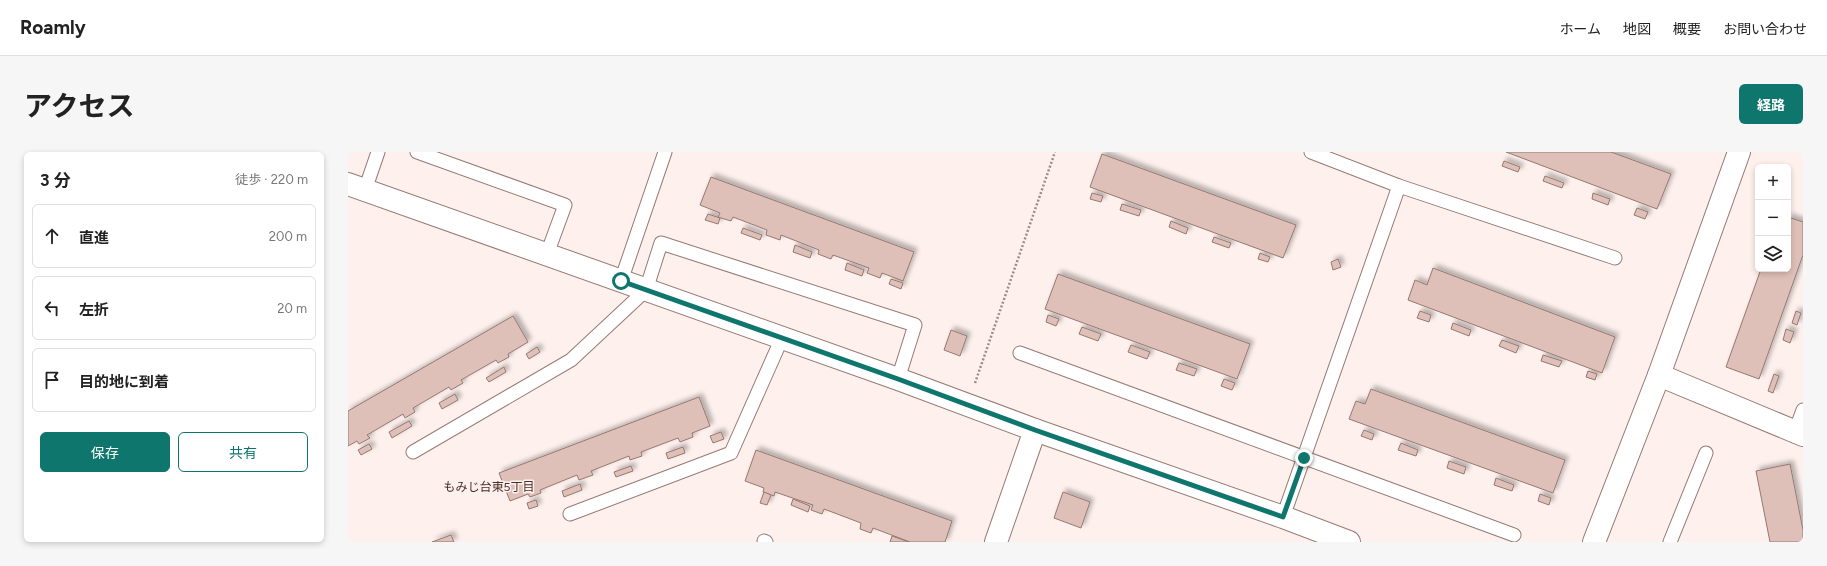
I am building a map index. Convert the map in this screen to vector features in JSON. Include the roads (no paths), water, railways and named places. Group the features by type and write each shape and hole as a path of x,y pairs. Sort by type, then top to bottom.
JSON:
{"street":[{"path":"1594,542 1659,375 1739,152"},
{"path":"356,187 898,379 1035,430 1283,517 1349,542"},
{"path":"1659,375 1799,434"},
{"path":"996,542 1035,430"}],"lane":[{"path":"356,187 378,152"},
{"path":"418,152 565,205 547,254"},
{"path":"621,281 665,152"},
{"path":"1311,152 1399,186 1615,258"},
{"path":"1283,517 1399,186"},
{"path":"413,452 571,360 646,290 662,243 915,325 898,379"},
{"path":"570,514 731,453 782,338"},
{"path":"1020,353 1514,535"},
{"path":"1799,434 1803,410"},
{"path":"1670,542 1706,453"}],"district":[{"name":"もみじ台東5丁目","path":"489,487"}]}
